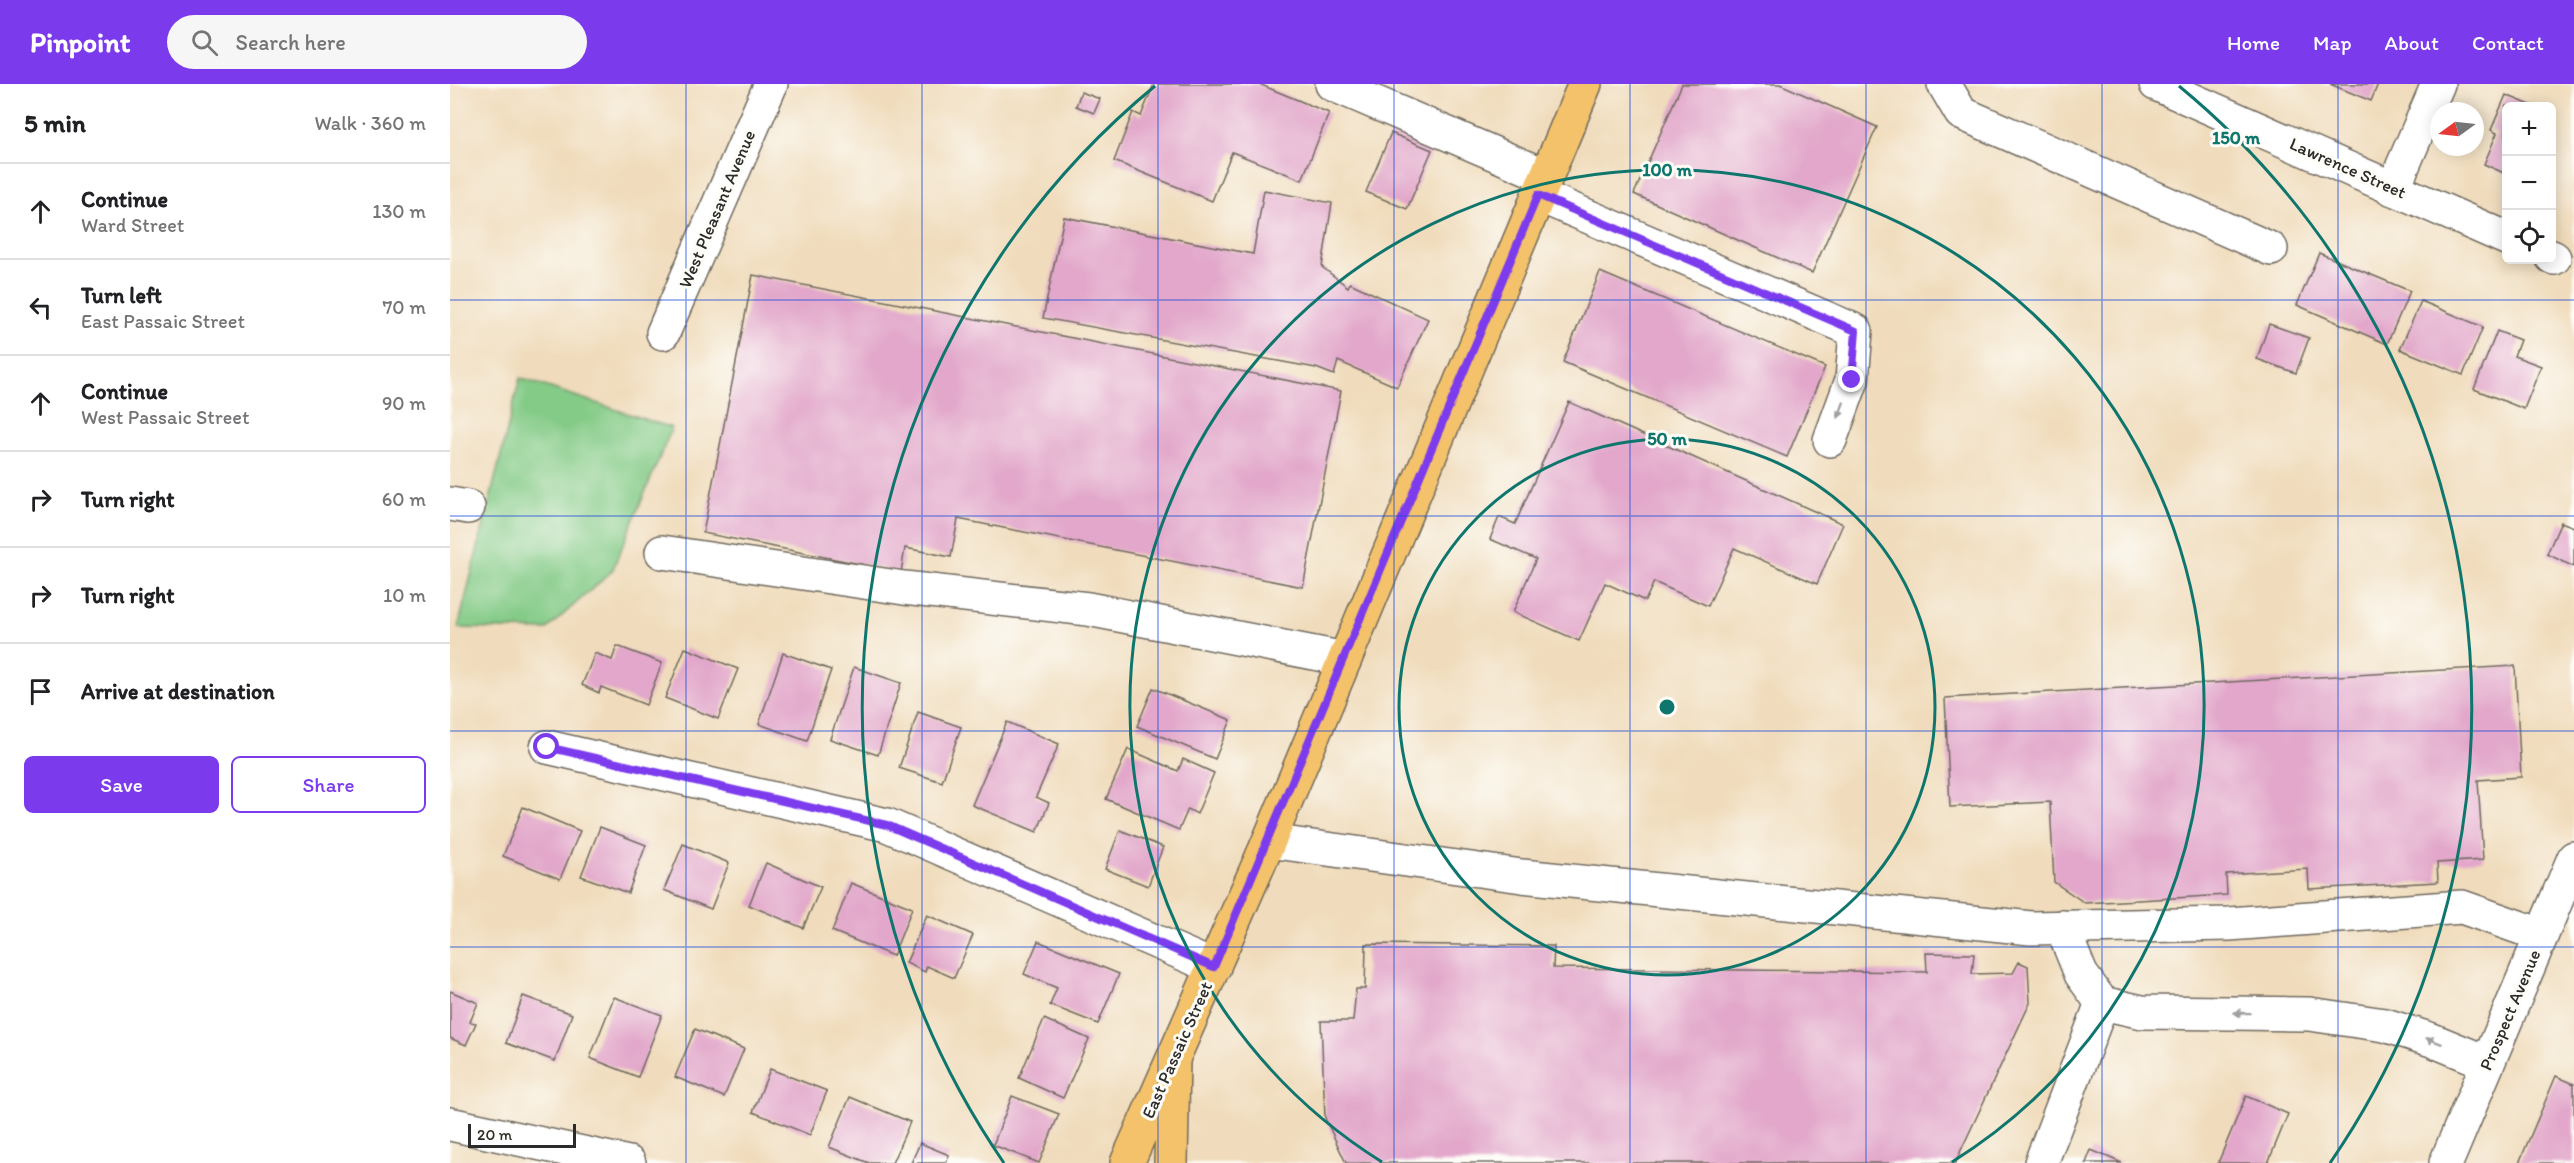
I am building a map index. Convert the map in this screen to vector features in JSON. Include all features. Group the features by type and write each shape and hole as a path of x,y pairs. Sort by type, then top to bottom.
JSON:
{"main road":[{"name":"East Passaic Street","path":"1127,1163 1269,841 1585,84"},
{"path":"1171,1163 1173,1060"}],"street":[{"name":"West Pleasant Avenue","path":"663,333 771,84"},
{"path":"1332,84 1542,186 1856,331 1852,380 1830,440"},
{"path":"1944,84 1961,113 2271,249"},
{"name":"Lawrence Street","path":"2156,84 2502,236"},
{"path":"2393,189 2438,84"},
{"path":"662,552 904,588 1088,609 1349,649"},
{"path":"547,747 887,825 1214,967"},
{"path":"1269,841 1521,876 2031,928 2229,924 2462,907 2541,935"},
{"name":"Prospect Avenue","path":"2446,1163 2574,858"},
{"path":"2062,927 2082,974 2102,1003 2142,1012 2309,1014 2385,1025 2432,1040 2488,1063"},
{"path":"2041,1163 2102,1003"},
{"path":"450,1124 629,1163"}],"green space":[{"path":"520,378 672,428 612,571 546,630 458,628"}],"building":[{"path":"1154,84 1259,84 1329,113 1302,180 1232,152 1212,201 1114,161 1133,112 1141,116"},
{"path":"1682,84 1780,84 1877,127 1812,273 1634,194"},
{"path":"2330,84 2378,84 2371,101"},
{"path":"1081,92 1100,99 1094,113 1076,106"},
{"path":"2506,95 2523,102 2503,102"},
{"path":"2502,104 2502,172 2484,164 2497,133 2491,130"},
{"path":"1391,133 1432,150 1407,209 1366,192"},
{"path":"1264,190 1332,203 1322,267 1348,287 1350,283 1428,319 1397,387 1338,361 1334,375 1316,368 1043,318 1064,217 1253,254"},
{"path":"2319,253 2410,291 2387,344 2297,305"},
{"path":"1600,272 1825,367 1787,457 1563,362"},
{"path":"753,275 1341,391 1303,587 958,519 951,557 905,548 901,572 703,533"},
{"path":"2421,301 2483,327 2463,375 2400,349"},
{"path":"2269,324 2309,338 2296,373 2257,359"},
{"path":"2497,331 2520,340 2514,356 2541,366 2524,409 2474,389"},
{"path":"1569,402 1843,524 1817,584 1734,548 1708,606 1654,582 1645,601 1605,583 1579,641 1513,612 1536,559 1490,539 1499,517 1515,524"},
{"path":"2561,522 2574,527 2574,567 2547,554"},
{"path":"617,646 662,663 646,705 601,687 599,693 582,685 595,653 612,660"},
{"path":"685,648 738,669 718,719 665,698"},
{"path":"783,653 831,670 807,741 759,724"},
{"path":"2515,666 2521,777 2478,780 2483,860 2437,863 2438,882 2309,889 2308,869 2226,874 2227,895 2085,903 2054,882 2050,802 1950,807 1945,698"},
{"path":"854,667 901,683 878,755 830,739"},
{"path":"1153,688 1231,720 1215,759 1137,726"},
{"path":"918,712 961,727 942,782 899,768"},
{"path":"1007,722 1059,744 1036,797 1049,803 1037,832 972,805"},
{"path":"1128,749 1178,771 1183,759 1214,773 1197,814 1188,809 1179,830 1106,799"},
{"path":"523,807 580,831 560,879 503,856"},
{"path":"600,827 646,845 628,893 581,876"},
{"path":"1120,830 1163,847 1148,886 1105,869"},
{"path":"683,844 729,863 711,909 664,890"},
{"path":"766,863 821,887 803,928 749,905"},
{"path":"851,883 912,908 893,956 832,931"},
{"path":"927,915 973,935 954,978 927,966 925,972 906,963"},
{"path":"1038,941 1119,974 1098,1024 1050,1005 1057,988 1024,974"},
{"path":"1366,944 1554,946 1553,968 1927,972 1926,953 1974,954 1972,974 2013,973 2019,962 2028,966 2030,1003 1955,1163 1346,1163 1325,1118 1321,1021 1353,1021 1356,989 1365,989"},
{"path":"450,991 478,1003 470,1022 476,1023 466,1045 450,1038"},
{"path":"523,996 572,1014 555,1061 506,1043"},
{"path":"614,997 662,1015 638,1077 590,1058"},
{"path":"1044,1019 1089,1039 1063,1098 1019,1078"},
{"path":"695,1029 744,1049 724,1097 675,1077"},
{"path":"770,1069 827,1091 810,1135 753,1112"},
{"path":"2556,1076 2574,1084 2574,1163 2519,1163"},
{"path":"1012,1096 1059,1114 1039,1163 993,1145"},
{"path":"2246,1096 2288,1114 2268,1163 2218,1163"},
{"path":"850,1097 910,1122 892,1163 869,1163 829,1147"},
{"path":"920,1143 949,1155 946,1163 911,1163"},
{"path":"2091,1150 2122,1163 2086,1163"}],"route":[{"path":"547,747 817,807 887,825 1214,967 1269,841 1538,195 1856,331 1852,380"}]}
